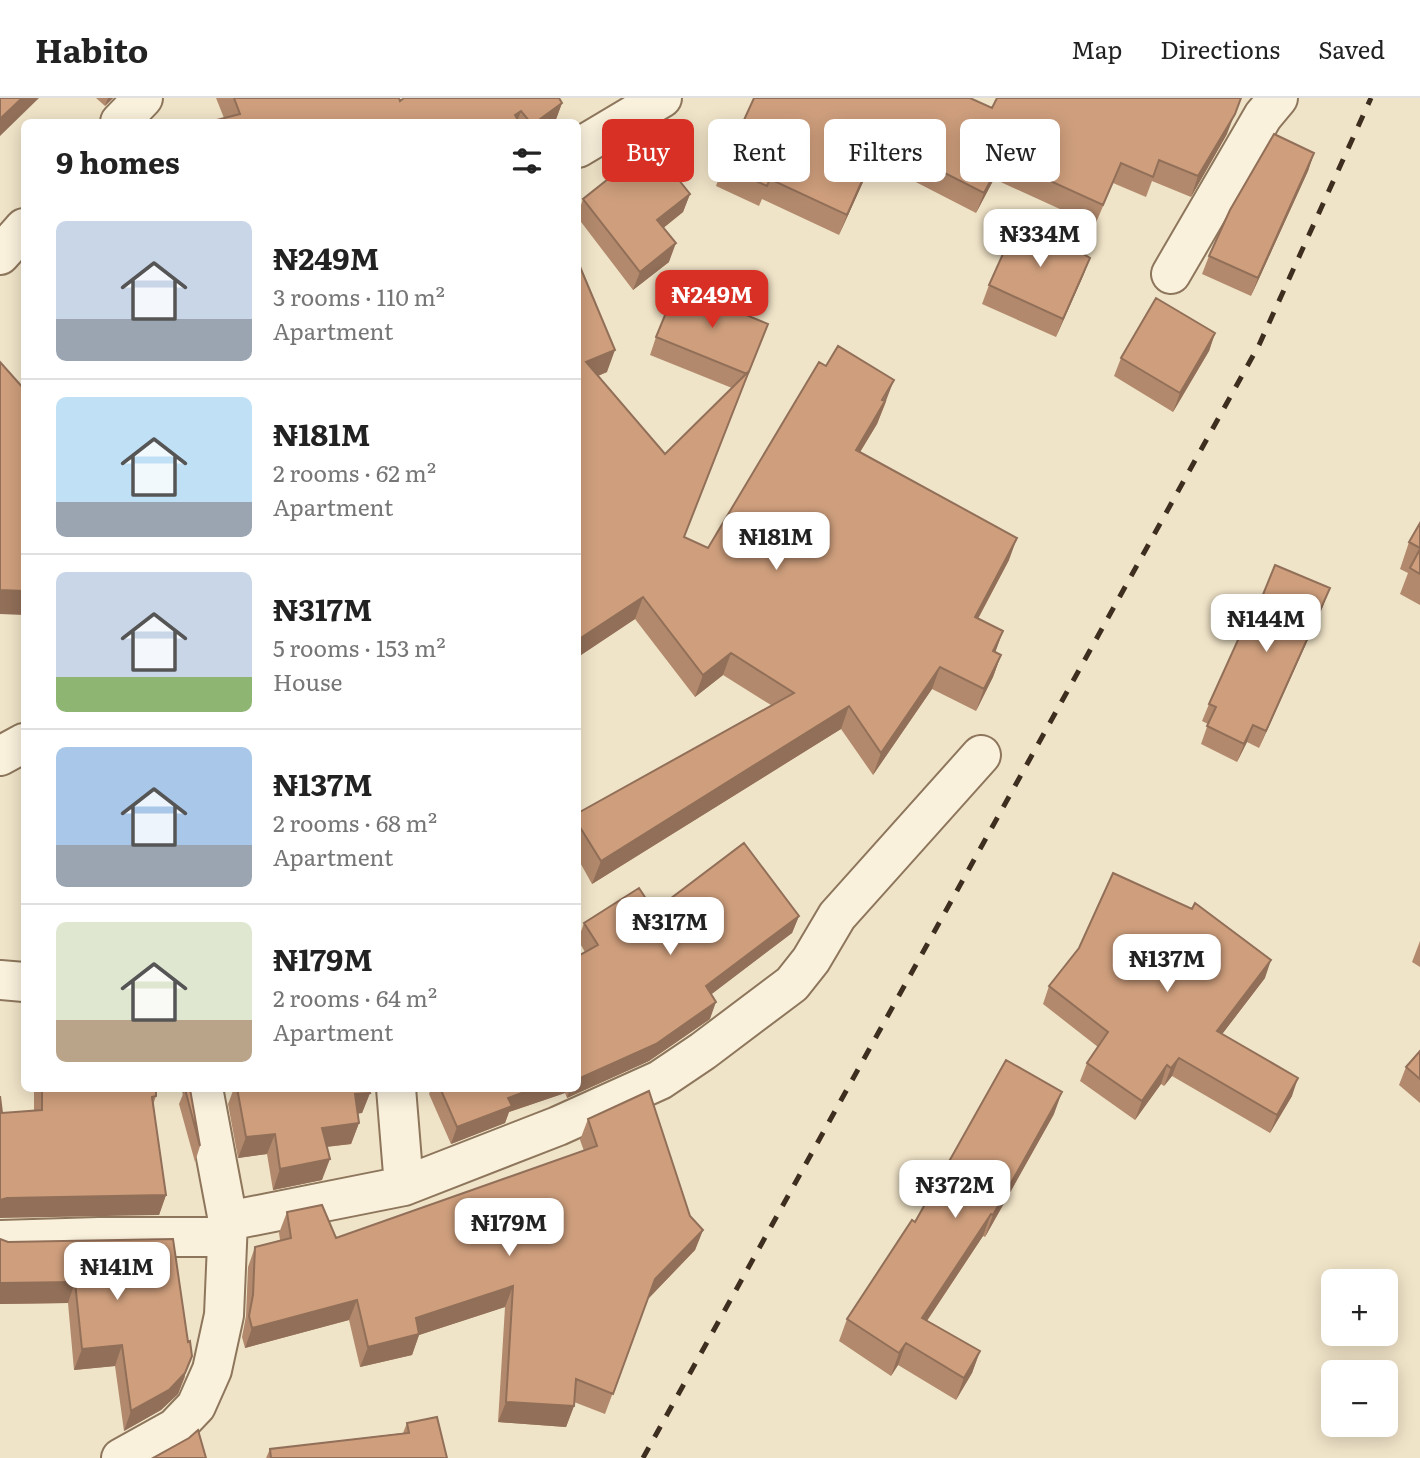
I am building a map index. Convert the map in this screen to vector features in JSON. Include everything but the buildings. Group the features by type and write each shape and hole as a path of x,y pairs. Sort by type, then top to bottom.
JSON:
{"street":[{"path":"123,119 143,98"},
{"path":"581,146 662,98"},
{"path":"1171,274 1263,116 1278,98"},
{"path":"0,255 21,231"},
{"path":"0,756 21,745"},
{"path":"0,1240 228,1229 404,1186 558,1126 660,1080 792,984 811,960 837,916 981,755"},
{"path":"0,980 21,982"},
{"path":"121,1458 175,1428 196,1406 212,1370 225,1315 228,1229 204,1092"},
{"path":"396,1092 404,1186"}],"railway":[{"path":"643,1458 1259,345 1371,98"}]}
